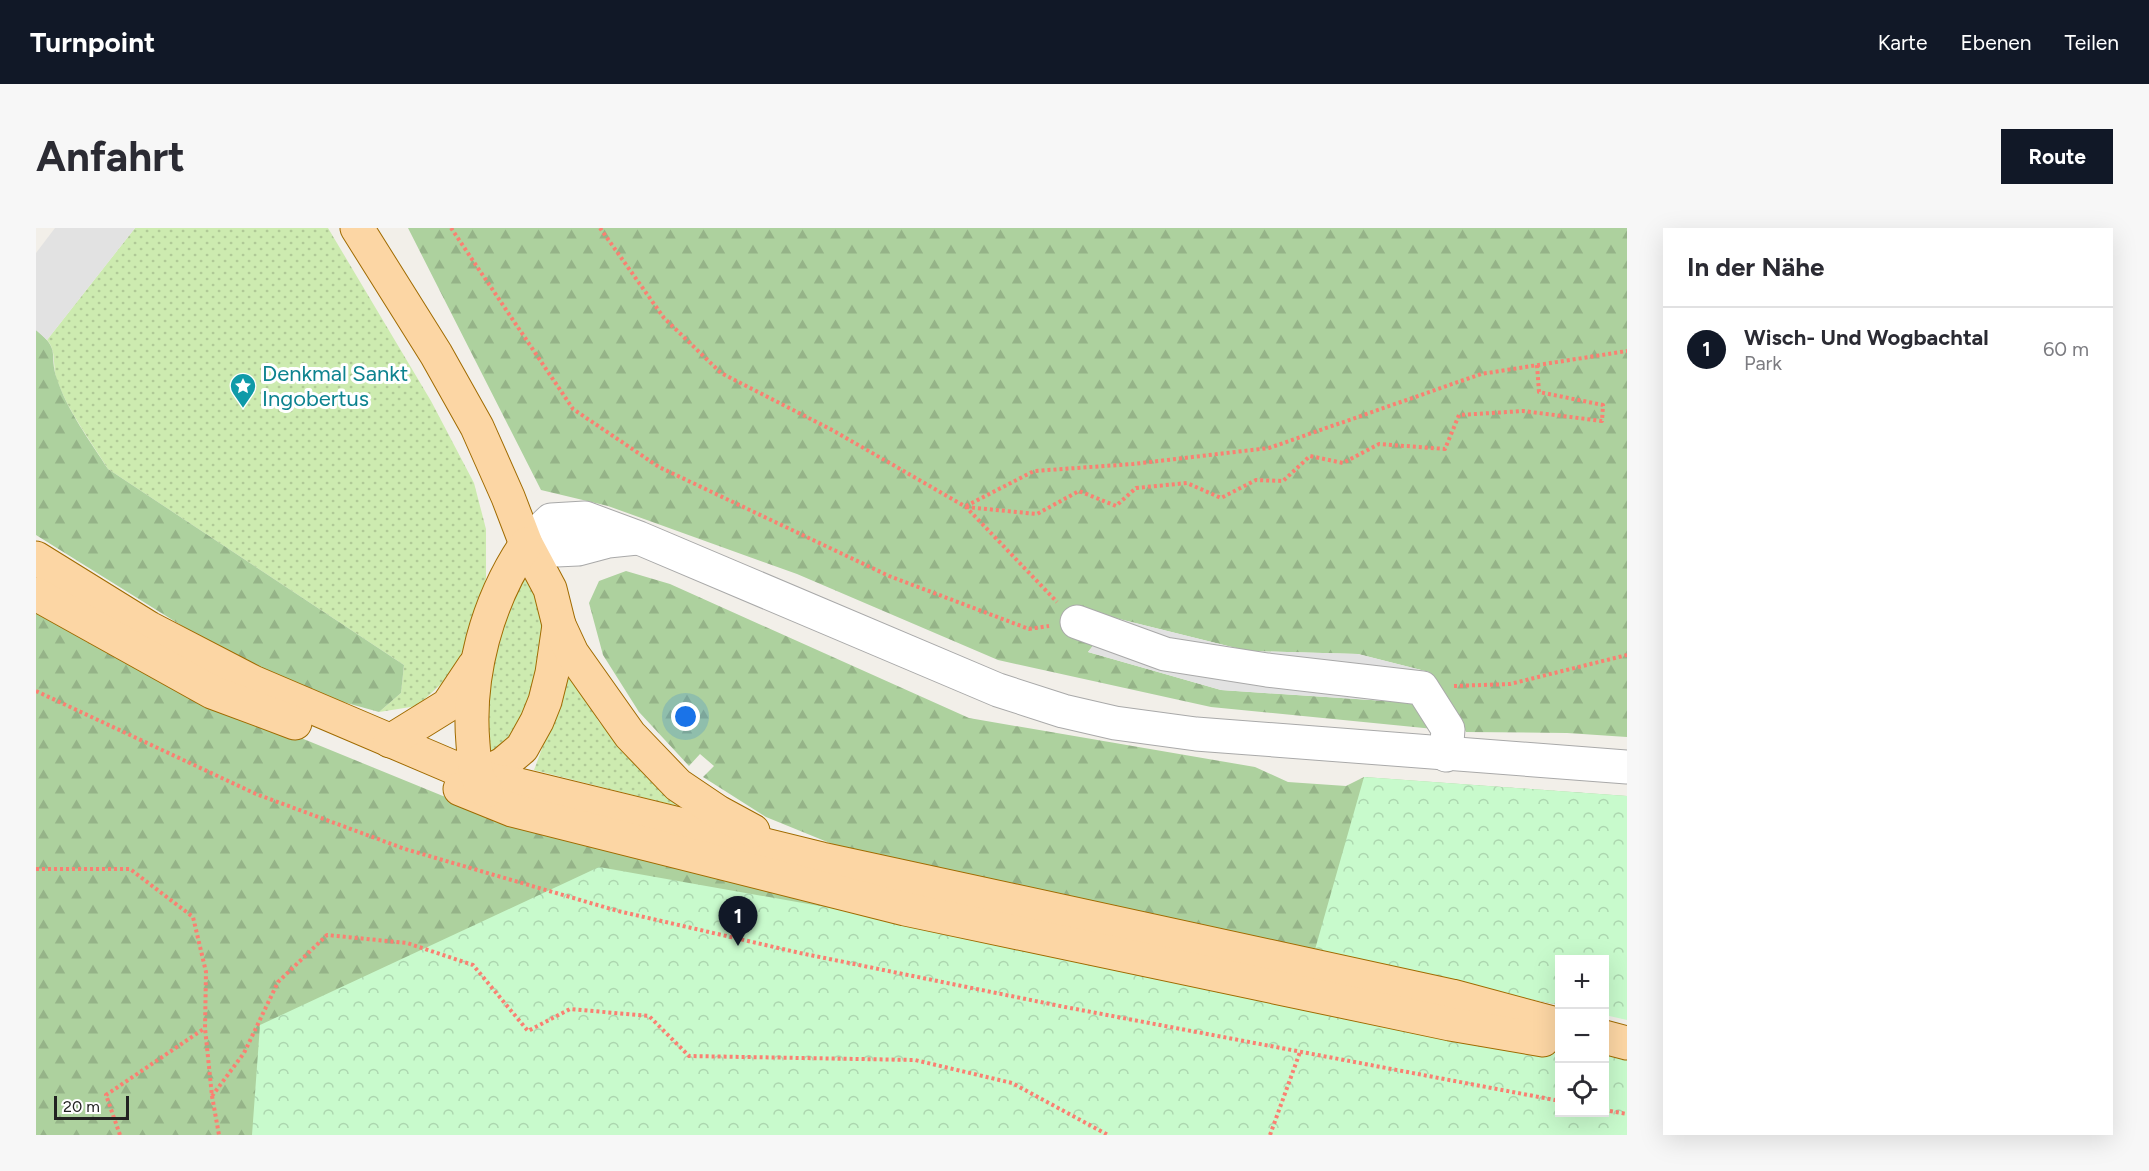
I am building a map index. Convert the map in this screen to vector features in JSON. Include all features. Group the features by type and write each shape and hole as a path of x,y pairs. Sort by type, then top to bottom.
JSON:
{"main road":[{"path":"357,228 436,354 477,427 526,544 550,588 559,625 572,653 630,735 678,785 718,812 755,832 822,859"},
{"path":"512,810 486,792 476,777 471,715 477,661 486,631 509,569 526,544"},
{"path":"36,558 149,627 243,677 476,777 519,785 822,859 1452,996 1555,1024"},
{"path":"36,594 212,692 309,728 512,810 905,909 1450,1024 1555,1042"},
{"path":"444,783 461,784 503,764 522,748 545,701 552,673 559,625"},
{"path":"390,741 448,705 477,661"},
{"path":"1609,1038 1627,1043"},
{"path":"1609,1052 1627,1055"}],"street":[{"path":"526,544 556,550 578,549 608,541 639,538 835,623 998,690 1063,711 1115,723 1196,734 1627,768"},
{"path":"1077,622 1165,654 1267,670 1422,688 1448,729 1446,754"}],"path":[{"path":"451,228 573,409 659,467 889,576 1029,629 1077,622"},
{"path":"600,228 664,318 721,373 834,431 966,507 1077,622"},
{"path":"966,507 1034,471 1133,464 1269,448 1481,374 1627,351"},
{"path":"966,507 1037,514 1079,491 1116,506 1136,489 1187,483 1221,498 1256,480 1283,481 1310,456 1343,463 1379,444 1445,449 1459,415 1523,411 1602,421 1603,405 1539,392 1537,365"},
{"path":"1422,688 1510,684 1627,656"},
{"path":"36,691 256,794 405,849 618,911 800,953 1054,1005 1555,1100"},
{"path":"36,869 130,869 193,917 206,972 205,1028 212,1096 219,1135"},
{"path":"212,1096 244,1053 278,982 327,935 406,943 473,965 528,1031 570,1009 649,1016 689,1056 915,1060 1012,1083 1108,1135"},
{"path":"120,1135 106,1095 205,1028"},
{"path":"1270,1135 1300,1052"},
{"path":"1609,1111 1627,1114"}],"green space":[{"path":"135,228 328,228 431,401 474,483 486,529 486,578 473,629 451,675 417,706 379,712 401,693 404,665 108,469 73,414 57,380 52,349 47,340"},
{"path":"408,228 1627,228 1627,737 1567,733 1466,732 1429,672 1358,654 1248,651 1115,618 1088,652 1221,690 1416,703 1434,729 1211,707 998,660 797,574 608,506 541,490"},
{"path":"36,330 52,348 61,391 108,469 404,665 401,693 379,712 300,690 224,652 36,535"},
{"path":"626,571 670,584 969,718 1255,767 1288,782 1346,786 1364,777 1627,796 1605,955 1555,955 1555,1004 842,848 766,817 703,777 714,766 700,754 689,766 639,712 603,655 589,603 599,581"},
{"path":"533,575 543,627 538,673 515,736 491,754 486,742 490,665 517,585"},
{"path":"36,609 208,700 465,805 926,923 1555,1111 1555,1117 1609,1117 1627,1135 36,1135"},
{"path":"565,664 599,722 677,806 534,770 553,719"},
{"path":"1364,777 1627,796 1627,1020 1609,1016 1609,955 1555,955 1555,1004 1314,953"},
{"path":"599,867 1555,1036 1555,1117 1609,1117 1609,1046 1627,1049 1627,1135 252,1135 260,1025"}],"shaded area":[{"path":"55,228 135,228 47,340 36,330 36,253"},
{"path":"1115,618 1248,651 1358,654 1429,672 1416,703 1221,690 1088,652"}],"place":[{"name":"Denkmal Sankt Ingobertus","path":"243,409"},
{"name":"Wisch- Und Wogbachtal","path":"738,946"}]}
